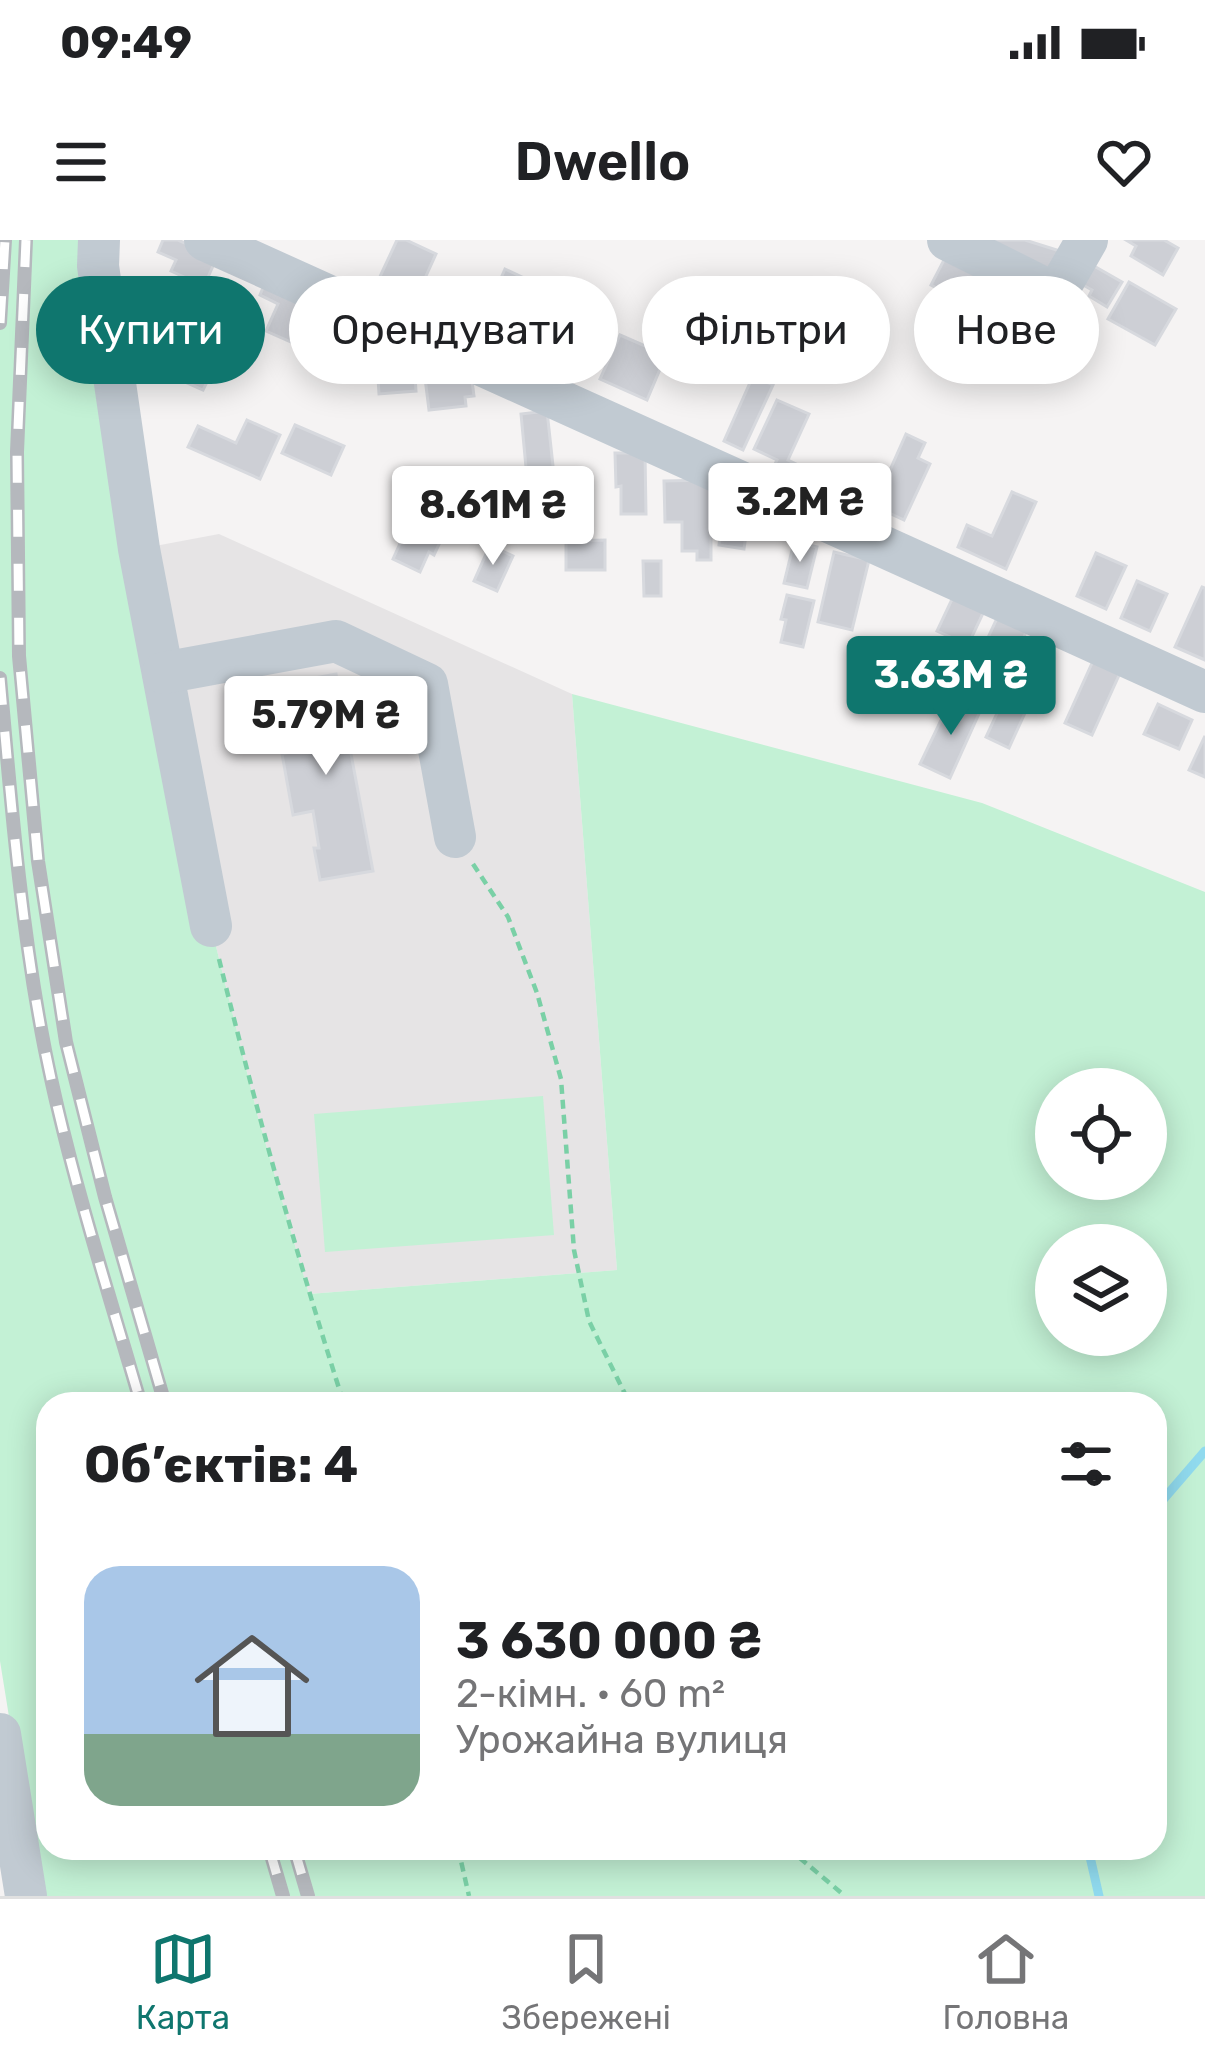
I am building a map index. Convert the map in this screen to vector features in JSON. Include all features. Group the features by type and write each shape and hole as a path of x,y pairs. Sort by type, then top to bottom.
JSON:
{"street":[{"path":"99,240 98,266 139,549 211,926"},
{"path":"206,240 1205,692"},
{"path":"948,240 1056,294 1087,240"},
{"path":"163,673 336,641 427,684 455,837"},
{"path":"0,1734 26,1896"}],"path":[{"path":"455,837 508,917 537,993 560,1079 574,1250 589,1321 624,1392"},
{"path":"211,926 258,1117 340,1392"},
{"path":"461,1860 469,1896"},
{"path":"802,1860 844,1896"}],"shaded area":[{"path":"219,534 572,694 617,1270 309,1294 258,1117 211,926 139,549"}],"green space":[{"path":"0,240 99,240 105,276 36,276 36,384 123,384 211,926 258,1117 309,1294 617,1270 572,694 982,803 1205,892 1205,1896 38,1896 0,1661"},
{"path":"543,1096 554,1235 325,1252 314,1114"}],"building":[{"path":"163,240 178,240 217,257 208,276 182,276 171,271 176,260 158,252"},
{"path":"397,240 436,254 426,276 380,276"},
{"path":"997,240 1025,240 1060,251 1053,273 992,254"},
{"path":"1126,240 1164,240 1178,248 1163,275 1131,256 1136,246"},
{"path":"945,258 980,276 936,276"},
{"path":"1087,262 1122,282 1107,307 1099,302 1099,276 1079,276"},
{"path":"267,278 289,288 289,341 266,331 278,304 265,298"},
{"path":"1129,282 1176,309 1155,345 1108,319"},
{"path":"620,335 642,345 642,384 654,384 647,400 611,384 618,384"},
{"path":"378,384 416,384 416,391 379,394"},
{"path":"426,384 472,384 474,396 465,397 466,406 429,410"},
{"path":"749,384 773,385 743,450 724,441"},
{"path":"777,400 809,414 788,460 796,464 790,478 772,470 777,460 754,449"},
{"path":"547,411 554,475 527,478 521,414"},
{"path":"247,420 280,435 260,479 188,447 198,426 236,443"},
{"path":"295,425 344,446 331,475 282,453"},
{"path":"906,434 925,443 918,458 930,464 904,520 874,506"},
{"path":"615,453 645,453 646,514 621,514"},
{"path":"863,468 879,476 867,503 850,495"},
{"path":"711,480 711,560 697,560 697,551 682,551 682,522 665,522 664,481"},
{"path":"1012,492 1036,502 1006,569 958,547 967,525 992,536"},
{"path":"724,504 750,507 744,549 719,545"},
{"path":"416,508 449,523 420,572 393,559"},
{"path":"605,540 605,570 566,570 566,541"},
{"path":"794,542 817,547 807,588 784,583"},
{"path":"490,545 513,556 497,591 474,581"},
{"path":"834,552 869,560 852,630 818,622"},
{"path":"1096,553 1126,566 1106,609 1077,596"},
{"path":"643,561 661,561 661,596 644,596"},
{"path":"1137,581 1167,594 1150,631 1121,618"},
{"path":"1205,588 1205,660 1175,647"},
{"path":"787,595 814,601 803,647 781,642"},
{"path":"954,595 985,609 968,645 937,631"},
{"path":"998,616 1027,630 1002,685 972,672"},
{"path":"1093,661 1120,673 1092,735 1065,723"},
{"path":"1017,670 1040,680 1009,748 986,737"},
{"path":"336,674 373,871 320,880 313,811 293,815 282,754 301,750 283,684"},
{"path":"958,696 982,707 950,778 920,764"},
{"path":"1158,704 1192,720 1179,749 1144,734"},
{"path":"1205,736 1205,777 1189,770"}],"waterway":[{"path":"1167,1495 1205,1451"},
{"path":"1091,1860 1099,1896"}],"railway":[{"path":"0,323 5,240"},
{"path":"26,240 17,452 19,656 38,861 66,1042 162,1392"},
{"path":"0,678 23,911 45,1050 77,1184 138,1392"},
{"path":"272,1860 283,1896"},
{"path":"298,1860 308,1896"}]}
